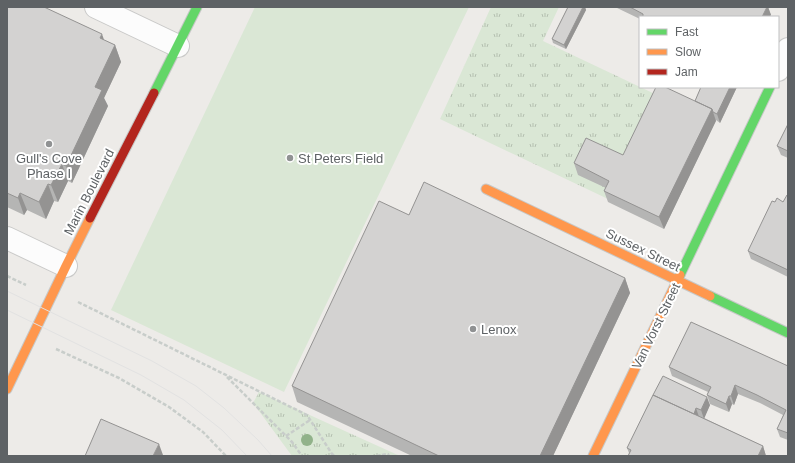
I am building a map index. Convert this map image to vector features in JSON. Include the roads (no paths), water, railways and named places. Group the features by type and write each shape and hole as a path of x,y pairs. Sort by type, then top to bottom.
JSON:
{"street":[{"path":"96,7 178,46"},
{"name":"Marin Boulevard","path":"7,389 66,266 197,7"},
{"path":"779,68 788,49"},
{"name":"Van Vorst Street","path":"593,456 770,88"},
{"name":"Sussex Street","path":"486,189 788,333"},
{"path":"7,238 66,266"}],"tram line":[{"path":"7,291 152,361 196,386 224,408 258,440 272,456"},
{"path":"7,310 141,375 184,400 222,430 247,456"}],"place":[{"name":"Gull's Cove Phase I","path":"49,144"},
{"name":"St Peters Field","path":"290,158"},
{"name":"Lenox","path":"473,329"}]}
